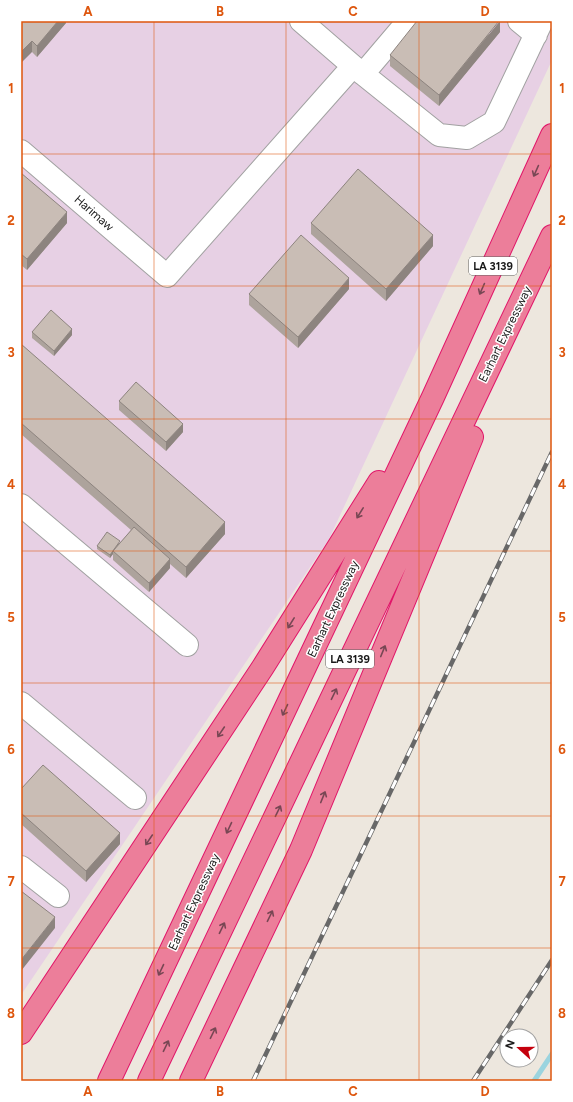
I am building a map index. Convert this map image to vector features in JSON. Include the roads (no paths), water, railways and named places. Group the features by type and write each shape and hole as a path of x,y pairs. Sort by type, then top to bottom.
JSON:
{"highway":[{"name":"Earhart Expressway","path":"109,1081 433,397 552,135"},
{"name":"Earhart Expressway","path":"149,1081 552,236"},
{"path":"190,1081 301,850 552,242"},
{"path":"21,1033 263,667 433,397"}],"street":[{"path":"358,70 408,21"},
{"path":"302,22 358,70 439,135 467,138 494,122 539,28 519,21"},
{"name":"Harimaw","path":"21,151 167,276 358,70"},
{"path":"21,505 187,645"},
{"path":"21,703 135,798"},
{"path":"21,867 58,896"}],"waterway":[{"path":"534,1081 552,1054"}],"railway":[{"path":"253,1081 552,452"},
{"path":"473,1081 552,960"}]}
